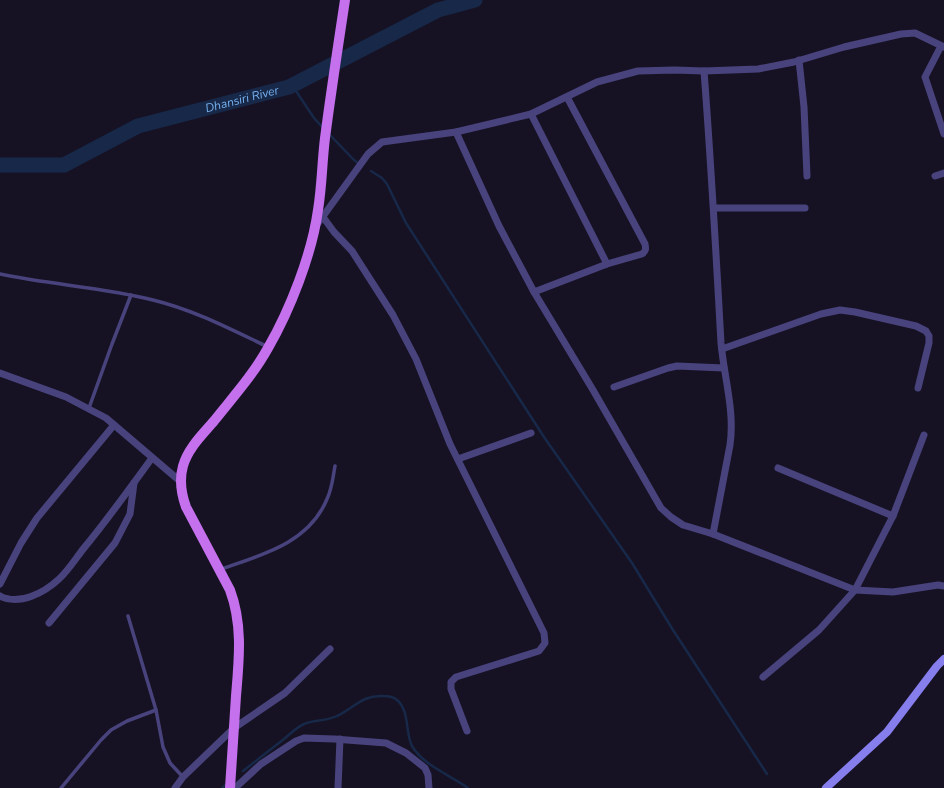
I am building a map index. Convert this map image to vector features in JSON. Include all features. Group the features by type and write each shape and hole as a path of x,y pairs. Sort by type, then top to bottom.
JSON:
{"main road":[{"path":"230,788 238,663 238,616 235,603 220,569 192,521 186,507 182,494 181,482 188,454 196,442 245,383 269,348 300,278 309,253 315,228 320,194 325,140 345,0"},
{"path":"826,788 887,732 937,666 944,659"}],"street":[{"path":"315,228 368,154 382,142 456,132 531,114 597,82 638,71 758,69 799,60 844,47 901,34 915,33 943,47 925,77 944,134"},
{"path":"799,60 804,101 807,176"},
{"path":"704,71 722,349 732,431 713,534"},
{"path":"534,292 608,264 642,254 645,251 645,244 567,97"},
{"path":"531,114 608,264"},
{"path":"456,132 499,226 534,292 661,508 682,525 713,534 854,590 893,592 938,585 944,586"},
{"path":"935,176 944,173"},
{"path":"714,208 805,208"},
{"path":"323,217 334,232 352,251 393,315 416,359 450,444 541,626 545,638 545,643 539,651 456,677 451,682 451,689 467,731"},
{"path":"722,349 821,314 840,310 855,312 916,326 926,331 929,343 918,388"},
{"path":"614,387 677,366 724,368"},
{"path":"0,373 66,397 106,418 181,482"},
{"path":"0,584 21,543 37,518 114,425"},
{"path":"458,459 531,433"},
{"path":"763,677 819,630 854,590 893,516 924,435"},
{"path":"0,596 6,599 31,597 59,579 104,523 152,458"},
{"path":"778,468 893,516"},
{"path":"49,623 115,543 123,531 130,514 134,482"},
{"path":"175,788 183,777 234,728 285,693 330,649"},
{"path":"235,788 261,764 296,741 304,738 386,743 395,747 425,768 428,775 429,788"},
{"path":"338,788 340,739"}],"lane":[{"path":"0,274 131,295 190,310 269,348"},
{"path":"89,408 131,295"},
{"path":"220,569 263,555 287,543 304,532 316,519 328,499 335,466"},
{"path":"128,616 156,710 163,747 170,763 183,777"},
{"path":"61,788 111,730 127,721 156,710"}],"waterway":[{"name":"Dhansiri River","path":"0,165 64,165 138,126 289,87 438,10 475,0"},
{"path":"292,85 314,118 324,129"},
{"path":"329,134 358,163"},
{"path":"371,171 382,178 387,184 406,223 544,437 632,563 673,630 767,774"},
{"path":"243,771 301,725 333,718 364,700 376,696 385,696 397,700 404,710 410,741 417,753 430,765 468,788"},
{"path":"222,788 228,783"}]}
